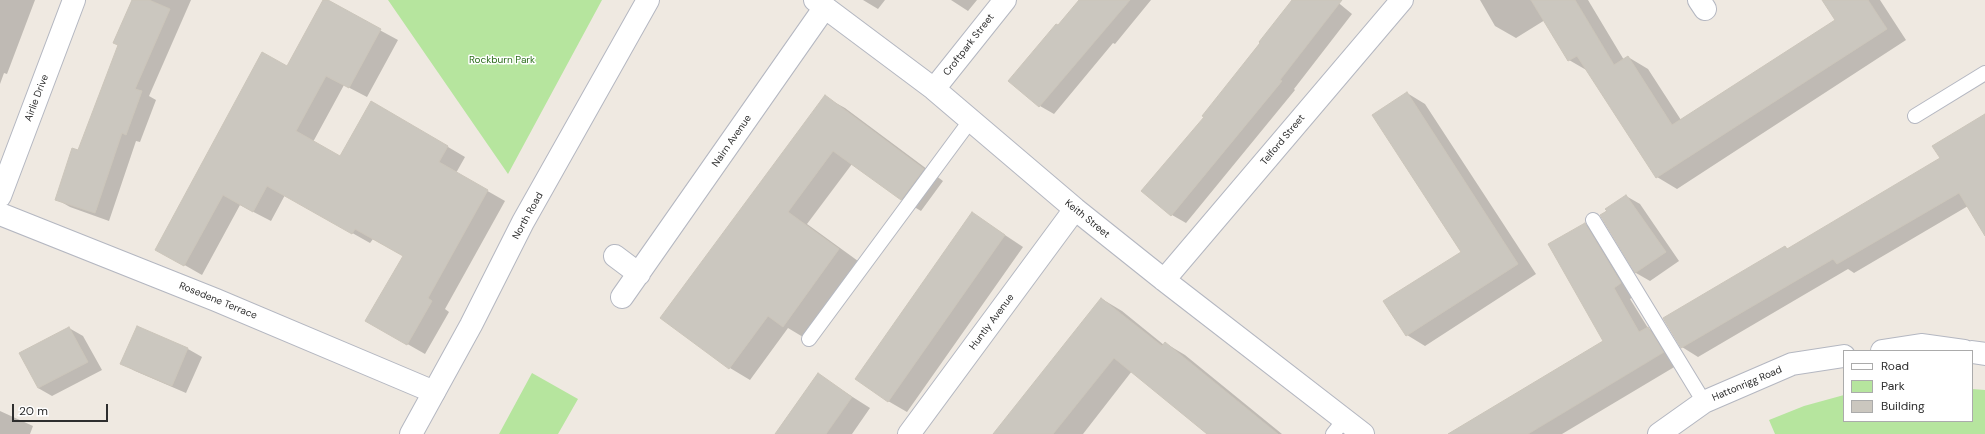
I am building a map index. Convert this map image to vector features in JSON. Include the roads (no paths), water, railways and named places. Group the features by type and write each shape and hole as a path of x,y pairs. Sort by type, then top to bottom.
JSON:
{"street":[{"name":"Airlie Drive","path":"0,196 74,0"},
{"name":"North Road","path":"411,434 471,326 524,222 648,0"},
{"name":"Croftpark Street","path":"934,89 1005,0"},
{"name":"Telford Street","path":"1164,280 1402,0"},
{"name":"Keith Street","path":"820,4 934,89 1075,209 1164,280 1339,427 1363,434"},
{"name":"Nairn Avenue","path":"622,297 639,274 820,4"},
{"name":"Huntly Avenue","path":"909,434 1075,209"},
{"name":"Rosedene Terrace","path":"0,214 216,300 434,392"},
{"path":"615,256 639,274"},
{"path":"1888,350 1921,345 1957,350"},
{"path":"1973,352 1985,354"},
{"name":"Hattonrigg Road","path":"1658,434 1704,402 1792,364 1843,356"}],"lane":[{"path":"1915,116 1985,73"},
{"path":"808,339 970,121"},
{"path":"1593,220 1704,402"}],"park label":[{"name":"Rockburn Park","path":"502,60"}]}
